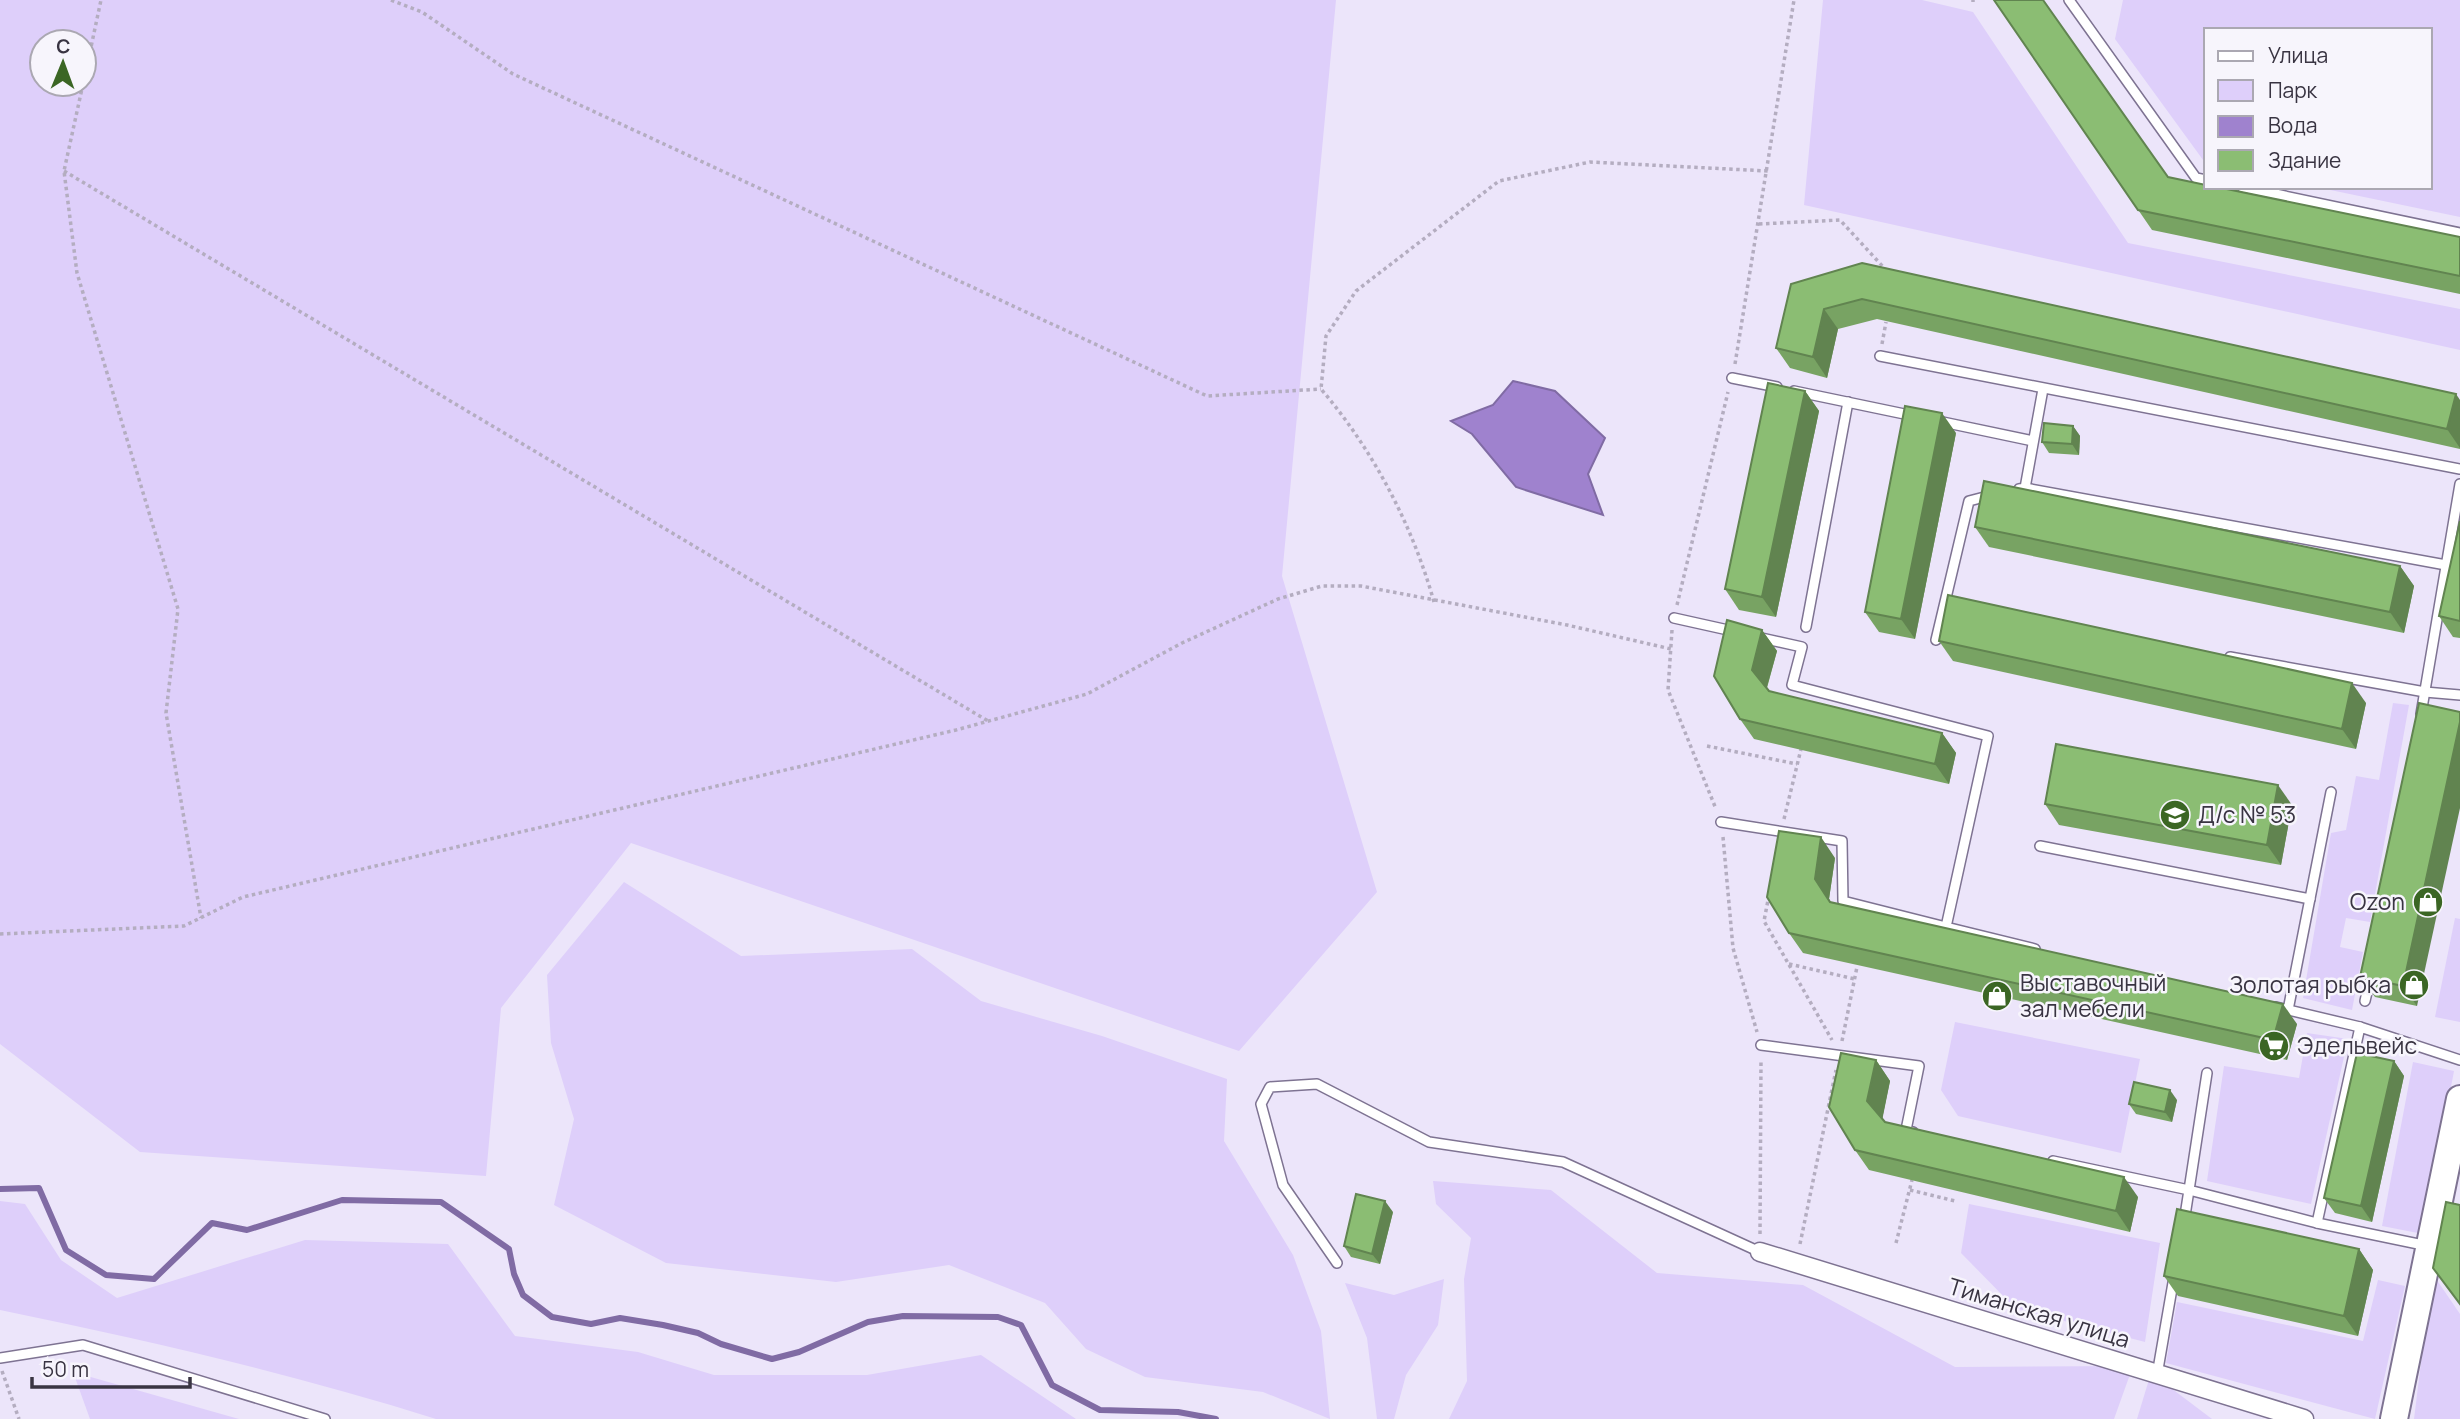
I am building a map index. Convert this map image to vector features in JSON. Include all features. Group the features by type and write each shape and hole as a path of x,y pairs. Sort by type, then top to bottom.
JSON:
{"street":[{"path":"2394,1419 2429,1247 2448,1176 2460,1101"},
{"name":"Тиманская улица","path":"1760,1252 2304,1419"}],"lane":[{"path":"2069,0 2196,178 2204,180"},
{"path":"2251,189 2460,233"},
{"path":"1880,356 2460,469"},
{"path":"1732,378 2033,441"},
{"path":"2025,488 2043,388"},
{"path":"1806,627 1848,402"},
{"path":"2420,719 2460,484"},
{"path":"2014,490 2025,488 2446,565"},
{"path":"1936,640 1942,605 1969,501 2002,493"},
{"path":"1942,605 1956,608"},
{"path":"1674,618 1802,647 1793,685 1988,736 1946,927"},
{"path":"2224,656 2425,692 2460,695"},
{"path":"2288,1010 2331,792"},
{"path":"1721,822 1842,841 1843,901 2051,953"},
{"path":"2040,846 2310,899"},
{"path":"2365,1001 2371,974"},
{"path":"2262,1004 2360,1027 2460,1060"},
{"path":"2318,1223 2360,1027"},
{"path":"1761,1045 1919,1066 1906,1130 1922,1133"},
{"path":"2182,1230 2207,1073"},
{"path":"1337,1264 1283,1185 1261,1104 1270,1087 1317,1084 1429,1142 1563,1162 1760,1252"},
{"path":"2042,1158 2189,1189 2318,1223 2429,1247"},
{"path":"2157,1376 2175,1270"},
{"path":"0,1359 82,1345 324,1419"}],"path":[{"path":"95,28 101,0"},
{"path":"391,0 422,12 513,74 1207,396 1321,389"},
{"path":"80,98 64,171 77,273 178,609 166,713 201,918"},
{"path":"1434,601 1424,566 1388,488 1354,428 1321,389 1326,336 1356,291 1499,181 1590,162 1768,171"},
{"path":"64,171 988,721"},
{"path":"1759,224 1840,220 1894,279"},
{"path":"1880,356 1886,321"},
{"path":"0,934 184,926 243,897 988,721 1087,694 1182,643 1278,599 1322,586 1360,586 1567,625 1671,649"},
{"path":"1707,746 1797,764"},
{"path":"1781,831 1801,749"},
{"path":"1789,964 1855,979"},
{"path":"1840,1054 1857,967"},
{"path":"1896,1243 1912,1180"},
{"path":"1909,1190 1955,1201"},
{"path":"0,1365 19,1419"}],"green space":[{"path":"0,0 1336,0 1282,576 1377,892 1239,1051 631,843 501,1008 486,1176 140,1152 0,1044"},
{"path":"1823,0 1922,0 1973,12 2128,243 2460,309 2460,350 1804,205"},
{"path":"2123,0 2460,0 2460,217 2326,189 2432,189 2432,28 2204,28 2204,161 2115,39"},
{"path":"2393,703 2409,705 2370,922 2346,918 2340,947 2363,952 2352,1010 2303,998 2331,833 2346,830 2356,776 2379,780"},
{"path":"624,882 741,956 912,949 981,1001 1102,1036 1227,1079 1224,1141 1293,1255 1321,1331 1330,1419 1263,1392 1145,1377 1086,1349 1045,1303 949,1265 836,1282 666,1263 554,1205 574,1119 551,1043 547,975"},
{"path":"2455,918 2460,919 2460,1022 2435,1017"},
{"path":"1955,1022 2140,1059 2121,1153 1958,1116 1941,1090"},
{"path":"2307,1033 2348,1039 2311,1204 2207,1181 2224,1066 2299,1078"},
{"path":"2413,1062 2454,1071 2423,1234 2382,1226"},
{"path":"1433,1181 1551,1190 1657,1273 1803,1285 1955,1367 2133,1366 2114,1419 1449,1419 1467,1381 1464,1279 1471,1238 1436,1204"},
{"path":"0,1201 25,1204 61,1260 117,1298 305,1240 448,1244 515,1336 638,1352 714,1375 867,1375 981,1355 1076,1419 436,1419 219,1359 0,1310"},
{"path":"1969,1204 2160,1243 2145,1342 2015,1308 1961,1253"},
{"path":"2432,1273 2460,1314 2460,1419 2414,1419"},
{"path":"1444,1279 1438,1325 1406,1375 1394,1419 1377,1419 1367,1338 1345,1283 1394,1295"},
{"path":"2378,1280 2405,1286 2375,1419 2166,1363 2177,1302 2363,1341"},
{"path":"73,1372 239,1419 90,1419"},
{"path":"2151,1373 2212,1419 2137,1419"}],"water":[{"path":"1513,381 1555,391 1605,438 1588,474 1603,515 1516,487 1472,434 1451,421 1493,405"}],"building":[{"path":"1994,0 2043,0 2168,177 2204,185 2204,189 2227,189 2460,237 2460,276 2138,210"},
{"path":"1862,263 2456,394 2447,429 1862,299 1824,309 1813,357 1776,348 1791,284"},
{"path":"1768,383 1805,391 1762,597 1725,589"},
{"path":"1905,406 1942,413 1901,619 1865,612"},
{"path":"2044,423 2073,426 2072,444 2042,442"},
{"path":"1984,481 2400,566 2390,612 1975,527"},
{"path":"2460,521 2460,621 2439,616"},
{"path":"1948,595 2352,683 2342,729 1939,641"},
{"path":"1727,620 1762,630 1752,670 1769,691 1942,733 1935,764 1740,719 1714,676"},
{"path":"2419,703 2460,712 2460,722 2403,986 2360,977"},
{"name":"Д/с № 53","path":"2056,744 2278,785 2267,845 2045,804"},
{"path":"1779,831 1821,837 1815,879 1830,902 2283,1004 2273,1040 1789,933 1767,897"},
{"path":"1841,1053 1876,1060 1867,1101 1885,1122 2124,1177 2116,1211 1855,1150 1829,1107"},
{"path":"2357,1053 2394,1061 2361,1206 2324,1198"},
{"path":"2134,1082 2170,1090 2165,1112 2129,1104"},
{"path":"1356,1194 1385,1201 1372,1254 1344,1246"},
{"path":"2446,1202 2460,1205 2460,1304 2433,1268"},
{"path":"2177,1209 2359,1249 2344,1316 2164,1276"}],"waterway":[{"path":"0,1189 39,1188 66,1250 106,1275 154,1279 212,1223 247,1230 342,1200 441,1202 509,1249 514,1274 523,1295 552,1317 591,1324 620,1318 663,1325 698,1333 721,1344 772,1359 799,1352 868,1322 903,1316 998,1317 1021,1325 1052,1385 1100,1410 1178,1412 1216,1419"}],"place":[{"name":"Д/с № 53","path":"2175,815"},
{"name":"Ozon","path":"2428,902"},
{"name":"Золотая рыбка","path":"2414,985"},
{"name":"Выставочный зал мебели","path":"1997,996"},
{"name":"Эдельвейс","path":"2274,1046"}]}
